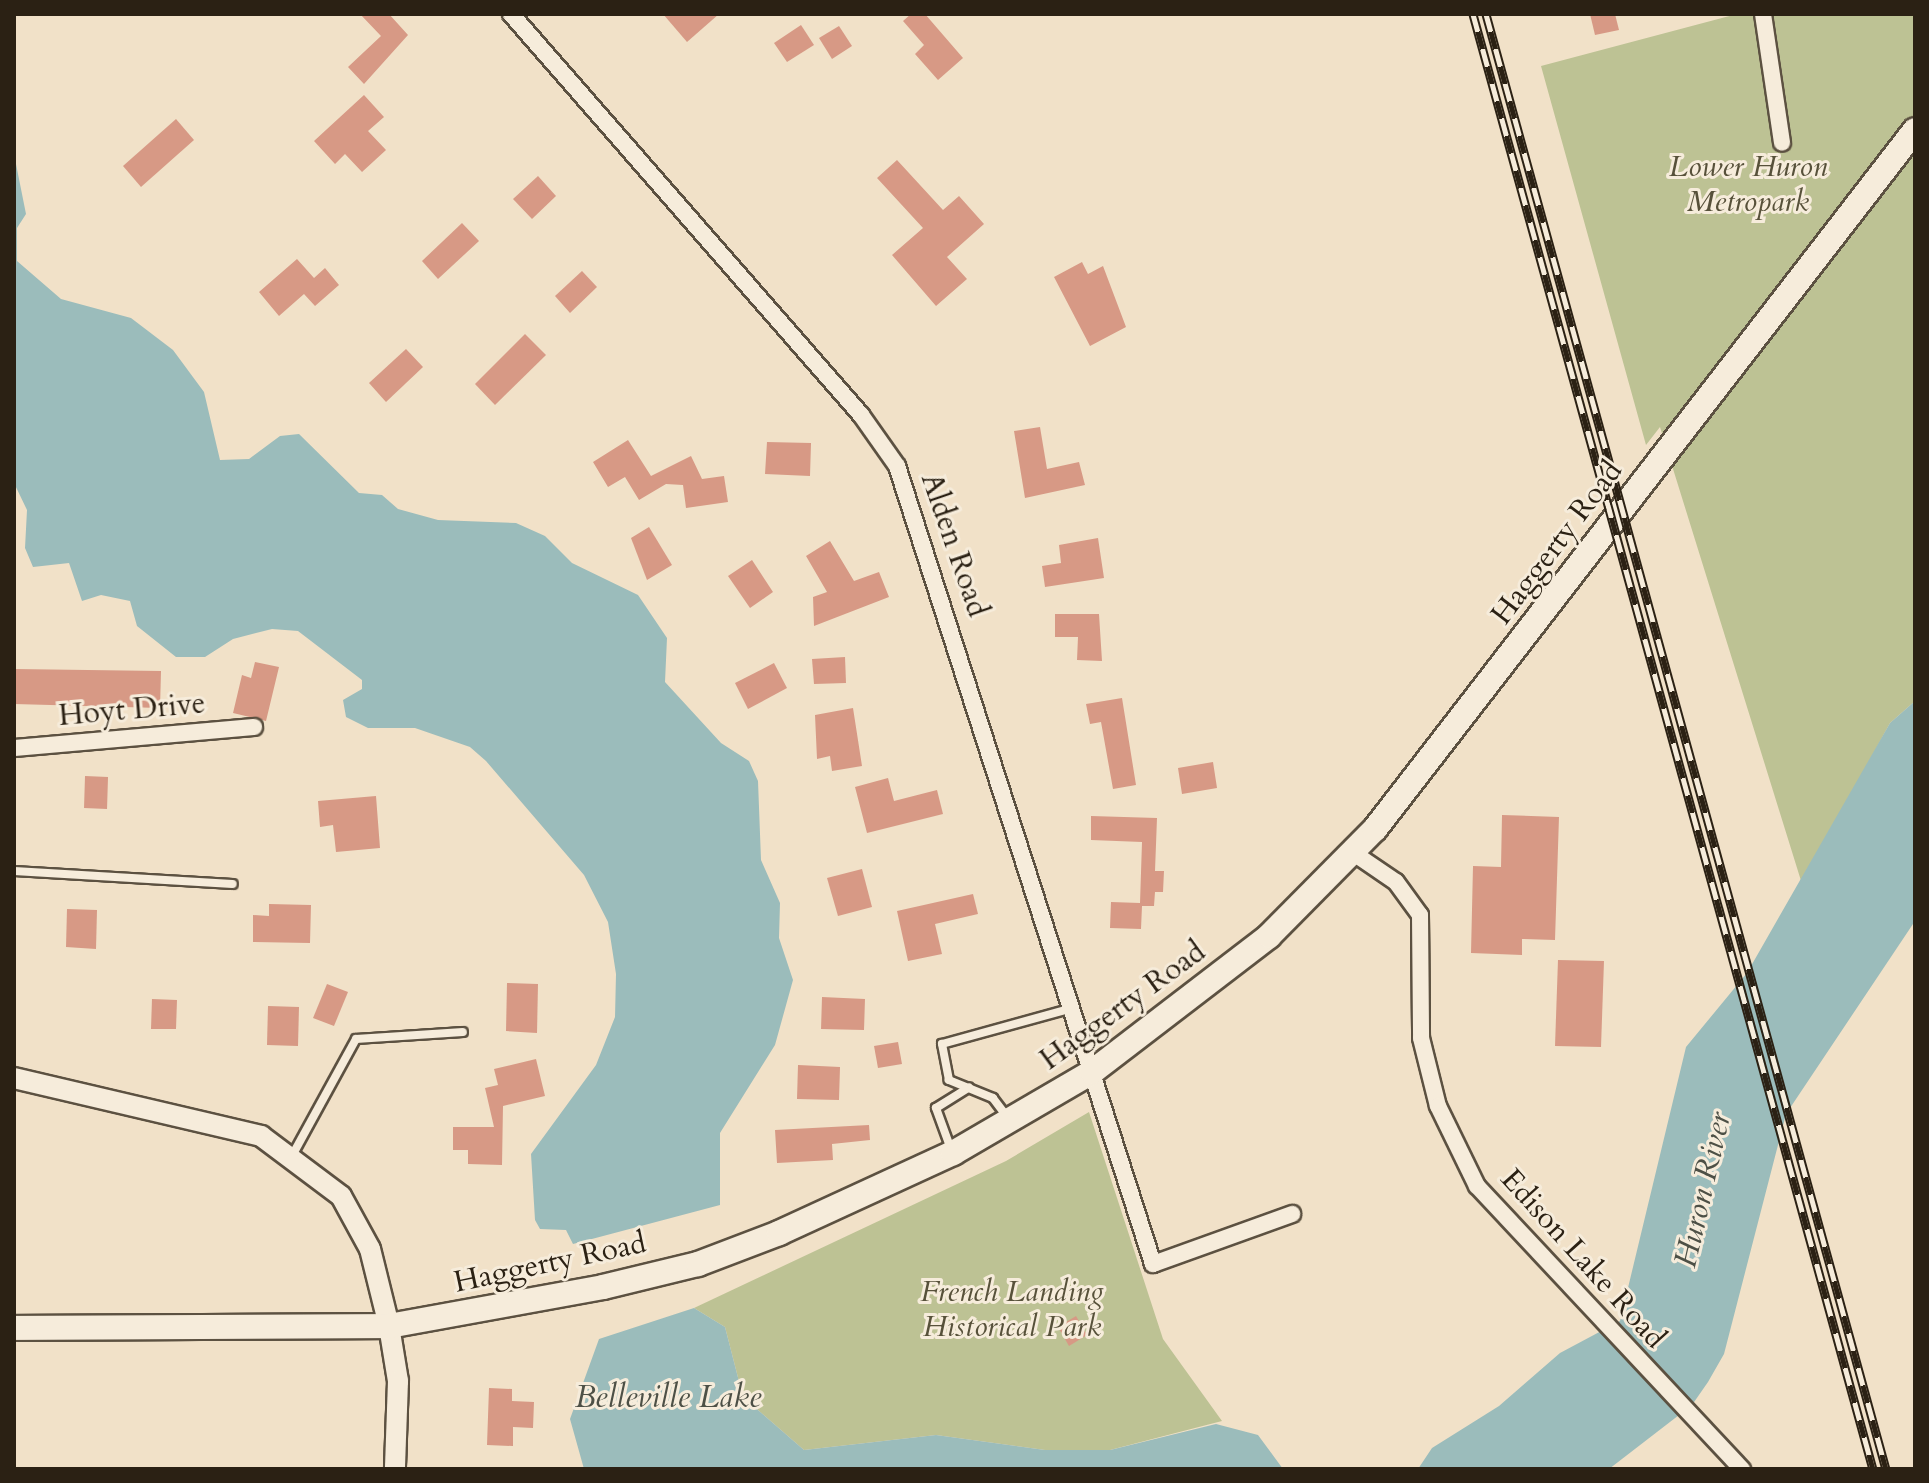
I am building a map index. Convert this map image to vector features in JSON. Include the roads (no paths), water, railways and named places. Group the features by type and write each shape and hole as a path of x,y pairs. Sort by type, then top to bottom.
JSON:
{"main road":[{"name":"Haggerty Road","path":"14,1328 389,1326 698,1264 953,1153 1092,1072 1238,963 1352,852 1443,746 1915,130"}],"street":[{"name":"Alden Road","path":"511,14 861,415 897,466 1153,1264 1292,1214"},
{"path":"1763,14 1782,143"},
{"name":"Hoyt Drive","path":"14,748 254,727"},
{"name":"Edison Lake Road","path":"1352,852 1396,882 1420,915 1417,1014 1438,1106 1477,1186 1533,1253 1742,1469"},
{"path":"14,1078 217,1122 293,1154 348,1209 370,1249 389,1326 398,1381 395,1469"}],"lane":[{"path":"14,871 233,884"},
{"path":"1011,1121 993,1098 949,1080 942,1044 1073,1008"},
{"path":"293,1154 356,1039 463,1032"},
{"path":"953,1153 936,1108 969,1087"}],"water":[{"path":"14,154 26,214 17,228 17,261 61,299 131,318 173,350 204,392 220,460 249,459 280,436 299,434 359,493 382,495 398,509 438,520 516,523 545,536 572,563 638,595 667,638 665,682 721,743 749,761 758,781 761,860 780,903 779,938 793,980 775,1045 720,1133 720,1205 573,1244 566,1230 540,1229 535,1220 531,1154 596,1065 615,1017 616,974 608,922 584,875 486,761 470,747 415,728 368,728 346,717 343,700 362,689 362,680 298,631 272,629 233,639 205,657 176,657 137,626 130,601 101,595 82,601 69,563 33,567 25,548 27,510 14,483"},
{"name":"Huron River","path":"1915,701 1915,921 1786,1114 1724,1354 1708,1382 1692,1405 1609,1469 1418,1469 1432,1448 1499,1406 1560,1353 1620,1321 1686,1047 1747,973 1890,723"},
{"name":"Belleville Lake","path":"694,1308 725,1327 743,1397 804,1450 936,1435 1045,1450 1110,1450 1216,1424 1258,1435 1283,1469 584,1469 570,1419 599,1339"}],"railway":[{"path":"1473,14 1873,1469"},
{"path":"1486,14 1886,1469"}],"park label":[{"name":"Lower Huron Metropark","path":"1748,184"},
{"name":"French Landing Historical Park","path":"1012,1309"}]}
